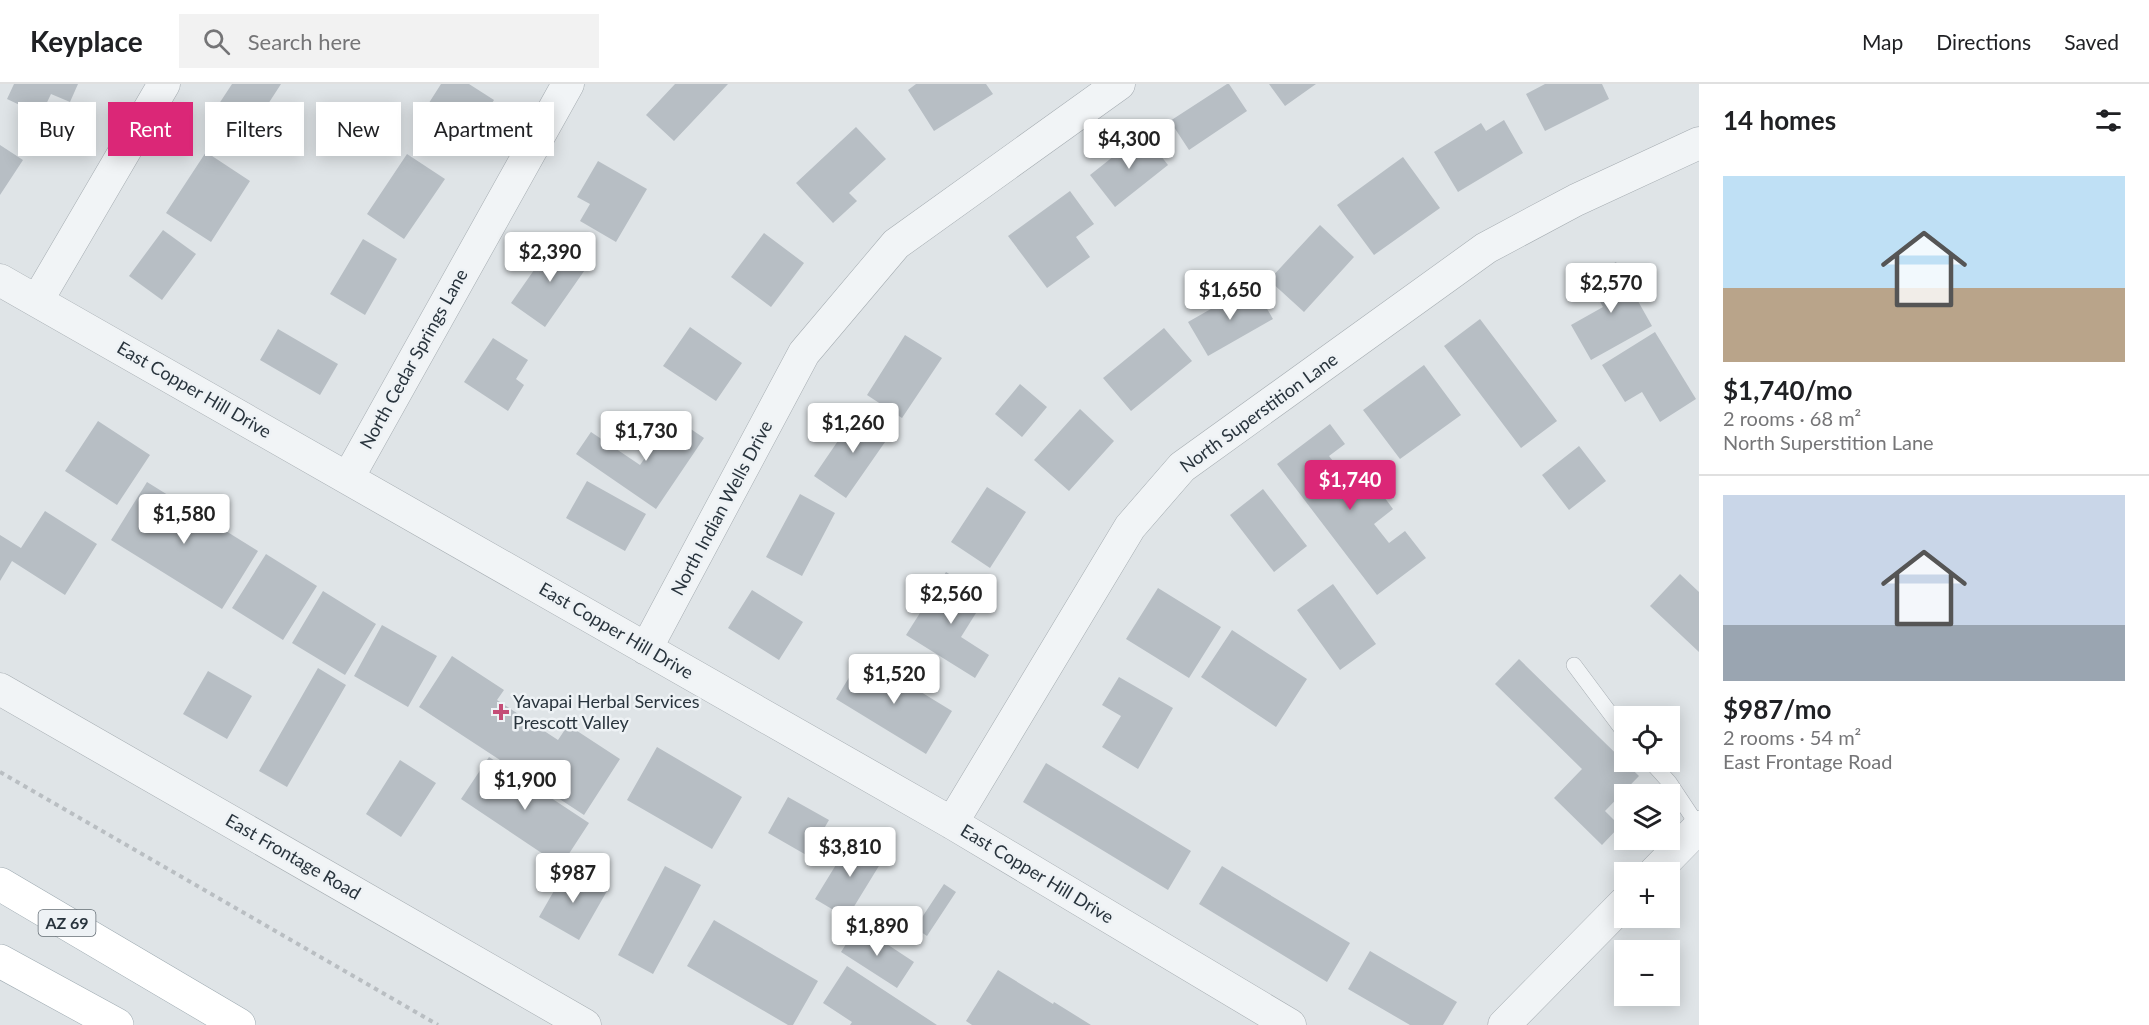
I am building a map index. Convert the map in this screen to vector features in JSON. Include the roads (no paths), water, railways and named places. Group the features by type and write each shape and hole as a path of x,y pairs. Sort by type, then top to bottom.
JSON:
{"main road":[{"name":"AZ 69","path":"0,884 239,1025"},
{"path":"0,961 117,1025"}],"street":[{"path":"37,301 164,84"},
{"name":"North Cedar Springs Lane","path":"348,478 568,84"},
{"name":"North Indian Wells Drive","path":"646,649 804,354 812,344 896,244 1119,84"},
{"name":"North Superstition Lane","path":"952,823 1130,527 1182,467 1486,249 1576,200 1699,142"},
{"name":"East Copper Hill Drive","path":"0,280 952,823 1290,1025"},
{"name":"East Frontage Road","path":"0,689 585,1025"},
{"path":"1665,862 1699,827"},
{"path":"1504,1025 1614,913"}],"lane":[{"path":"1574,665 1614,719"},
{"path":"1660,772 1699,827"}],"place":[{"name":"Yavapai Herbal Services Prescott Valley","path":"501,712"}]}
